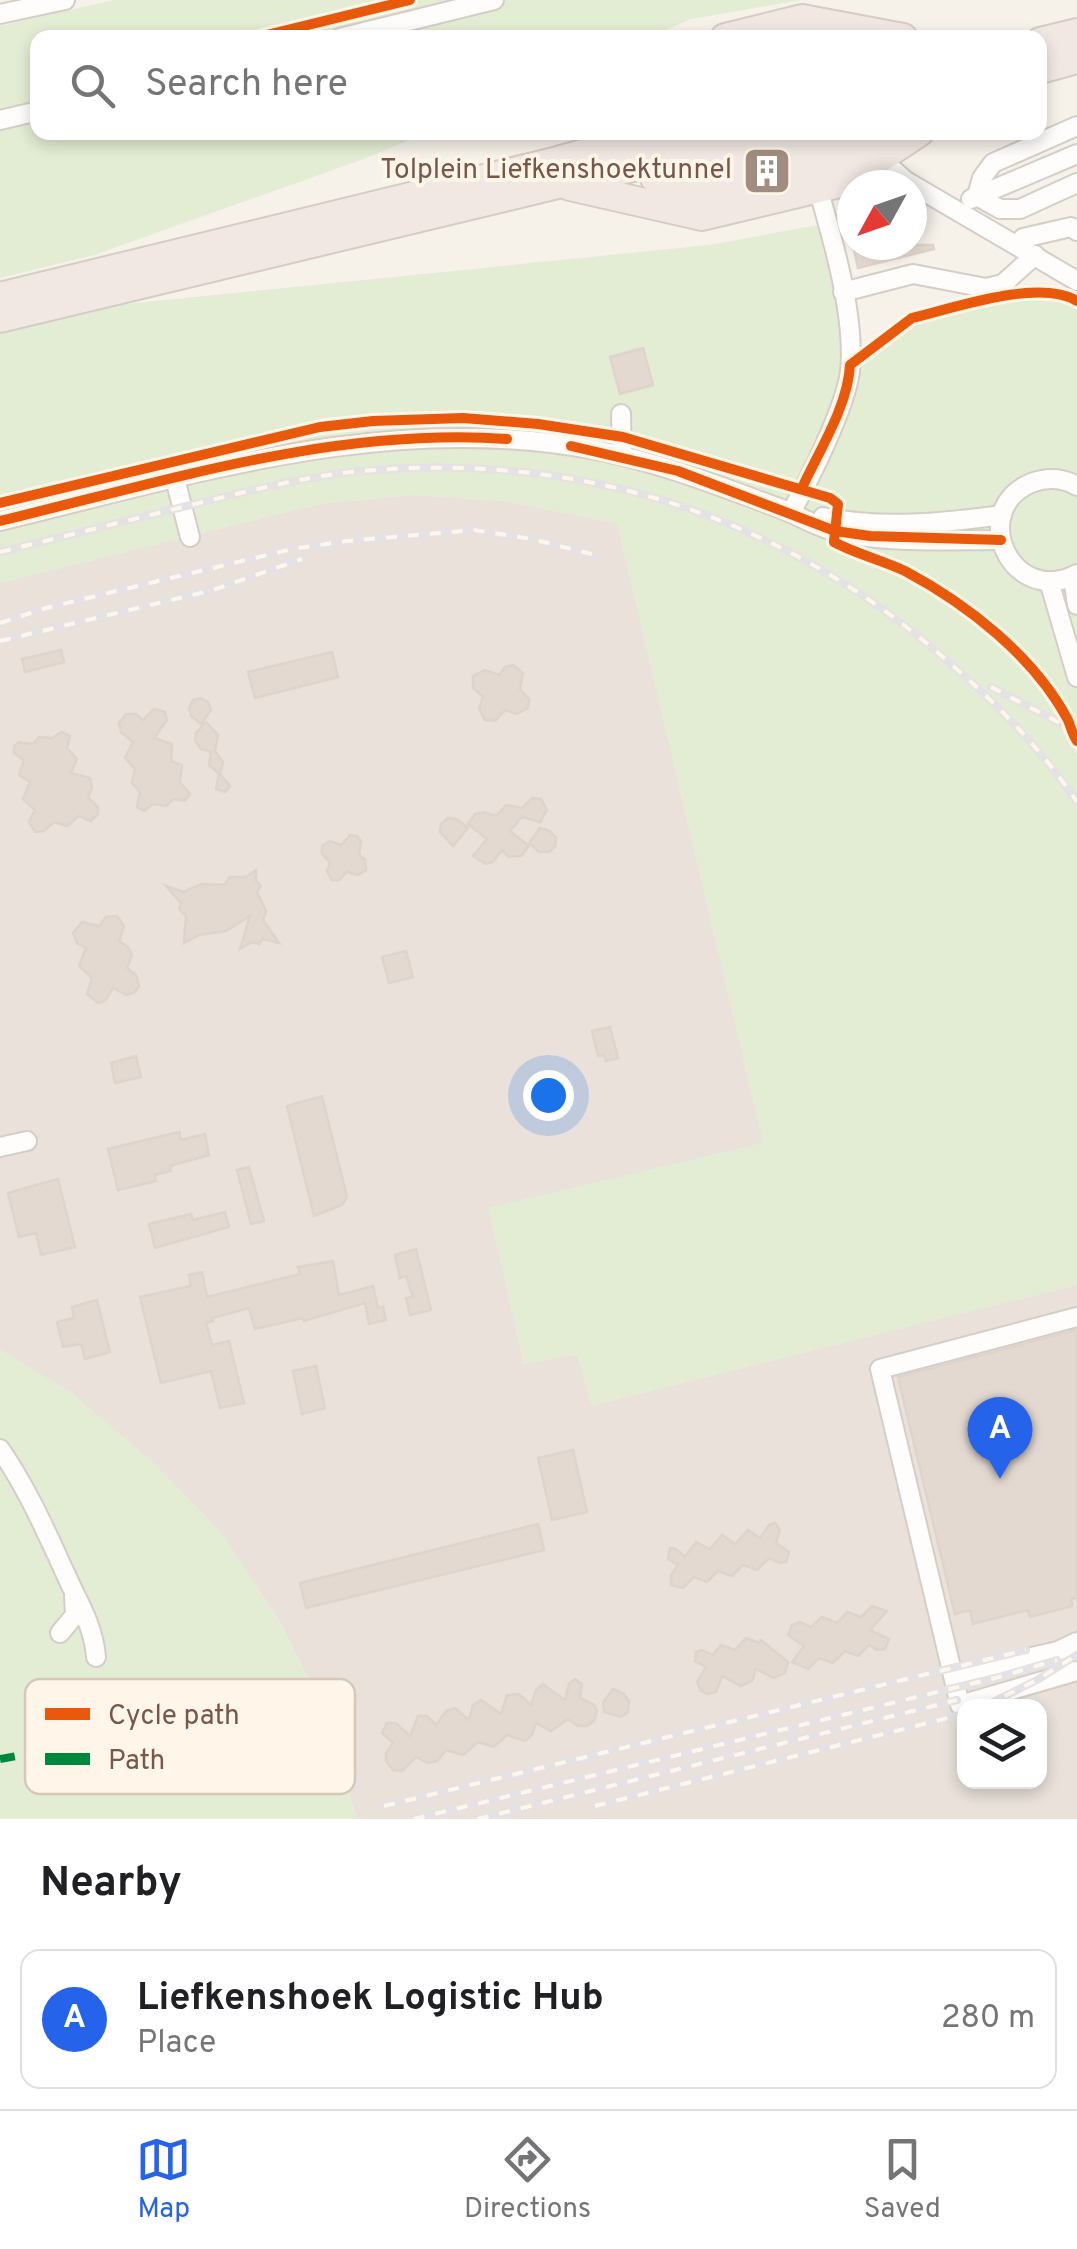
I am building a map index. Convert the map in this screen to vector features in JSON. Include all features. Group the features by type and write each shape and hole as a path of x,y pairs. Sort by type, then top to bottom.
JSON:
{"highway":[{"path":"757,30 802,19 860,30"},
{"path":"1047,40 1077,33"},
{"path":"1047,67 1077,59"},
{"path":"556,173 585,140"},
{"path":"556,173 599,140"},
{"path":"556,173 609,140"},
{"path":"556,173 622,140"},
{"path":"556,173 641,140"},
{"path":"0,318 194,271 672,140"},
{"path":"0,297 125,266 708,140"},
{"path":"556,173 808,161 864,143"},
{"path":"808,161 844,182 864,143"},
{"path":"863,170 864,143"},
{"path":"556,173 708,232 808,161"},
{"path":"808,161 837,183"}],"street":[{"path":"0,14 65,0"},
{"path":"369,30 462,4 494,0"},
{"path":"0,120 30,113"},
{"path":"1047,139 1077,126"},
{"path":"978,196 982,178 993,163 1045,140"},
{"path":"864,143 906,180 1077,282"},
{"path":"953,208 1077,154"},
{"path":"794,514 849,376 852,345 843,292 808,161"},
{"path":"978,196 1000,209 1020,209 1077,184"},
{"path":"843,292 913,274 986,288 1002,284 1026,250 1023,238 1071,227 1077,231"},
{"path":"620,414 622,456"},
{"path":"0,521 333,444 420,437 518,439 622,456 678,471 834,531 870,536 1001,540"},
{"path":"1077,486 1054,478 1022,488 1002,515 1001,540 1007,556 1032,578 1049,582 1075,576 1077,604"},
{"path":"175,479 190,537"},
{"path":"794,514 889,524 1002,515"},
{"path":"1049,582 1077,677"},
{"path":"0,1148 27,1141"},
{"path":"1077,1317 880,1368 960,1705 1077,1671"},
{"path":"0,1449 34,1504 74,1590 91,1631 96,1657"},
{"path":"60,1633 74,1615 74,1590"},
{"path":"953,1676 1058,1652 1077,1642"}],"shaded area":[{"path":"410,495 504,501 617,523 764,1143 489,1208 524,1364 577,1354 592,1405 1077,1285 1077,1819 357,1819 349,1794 355,1794 355,1679 309,1679 276,1615 221,1533 74,1395 0,1350 0,583 320,504"}],"green space":[{"path":"114,0 801,0 691,19 665,30 30,30 30,140 409,140 94,255 0,278 0,26"},
{"path":"818,225 852,368 914,322 1041,296 1066,299 1077,306 1077,720 1061,724 1077,754 1077,1285 592,1406 577,1354 524,1364 488,1208 763,1143 617,524 503,501 410,495 320,504 0,583 0,332 106,306 709,245"},
{"path":"0,1350 74,1395 153,1462 222,1533 276,1615 309,1679 25,1679 25,1794 349,1794 357,1819 0,1819"}],"building":[{"path":"856,260 890,260 858,268"},
{"path":"643,348 653,385 620,394 610,357"},
{"path":"61,650 64,662 25,672 22,659"},
{"path":"332,652 338,677 255,698 248,672"},
{"path":"513,665 523,673 520,689 529,699 528,708 517,714 505,710 495,721 485,720 479,709 483,697 473,688 473,676 485,670 499,675 505,667"},
{"path":"201,698 211,710 201,724 191,716 189,708 193,700"},
{"path":"154,709 165,712 167,720 154,738 172,744 171,761 182,765 180,782 190,794 185,801 173,799 166,806 153,804 144,811 137,807 140,792 132,783 135,769 125,758 133,742 121,732 119,723 126,714 136,714 143,720"},
{"path":"206,722 218,735 215,751 223,762 220,774 230,786 225,792 216,789 219,774 209,765 211,752 201,749 195,741 196,733"},
{"path":"61,732 70,736 67,748 77,759 71,773 90,778 88,798 98,807 98,814 91,821 79,816 67,826 54,822 44,831 35,832 29,822 35,810 23,799 30,782 19,775 24,760 14,753 14,746 19,742 33,744 39,737 53,738"},
{"path":"532,798 541,799 547,810 540,822 522,817 510,831 529,846 521,856 509,857 502,850 493,862 486,864 473,856 487,839 468,824 475,814 496,816 506,805 522,808"},
{"path":"448,818 457,819 468,828 453,846 440,832 441,824"},
{"path":"540,828 556,838 555,847 549,852 539,852 529,843"},
{"path":"350,835 361,841 359,855 365,860 366,870 358,875 347,872 339,880 332,880 327,871 330,862 322,854 322,846 330,841 341,845"},
{"path":"256,870 256,881 261,886 257,892 266,911 263,920 279,943 263,939 240,949 250,916 226,931 199,935 184,943 186,916 179,909 181,903 166,886 184,892 201,884 224,885 230,877 246,877"},
{"path":"117,916 124,926 119,941 132,955 127,968 136,975 139,986 126,995 113,988 105,1001 98,1003 87,994 92,978 79,966 86,948 77,943 73,933 82,922 99,926 106,917"},
{"path":"406,951 413,977 389,983 382,957"},
{"path":"610,1027 618,1058 606,1061 604,1055 598,1056 592,1031"},
{"path":"136,1056 141,1077 115,1083 111,1063"},
{"path":"322,1096 347,1197 342,1205 314,1216 287,1106"},
{"path":"179,1132 181,1140 205,1134 209,1155 170,1166 171,1171 154,1175 156,1181 118,1190 108,1149"},
{"path":"249,1167 264,1221 251,1224 237,1170"},
{"path":"58,1179 75,1247 41,1255 36,1233 19,1237 8,1193"},
{"path":"225,1212 229,1227 155,1248 149,1224 191,1214 193,1220"},
{"path":"416,1249 431,1310 410,1315 406,1298 413,1297 406,1276 400,1278 395,1255"},
{"path":"333,1261 339,1295 373,1286 378,1308 383,1307 386,1320 369,1324 365,1303 304,1321 303,1318 255,1329 249,1308 212,1318 206,1323 212,1345 229,1341 244,1403 220,1408 211,1371 161,1383 140,1297 191,1286 189,1275 202,1272 207,1297 300,1274 298,1267"},
{"path":"97,1300 110,1352 85,1359 81,1344 63,1347 57,1322 74,1318 72,1307"},
{"path":"1077,1330 1077,1598 1071,1599 1072,1606 1030,1617 1028,1610 973,1624 970,1610 955,1614 898,1377"},
{"path":"316,1366 325,1408 302,1414 293,1371"},
{"path":"573,1450 587,1512 552,1520 538,1458"},
{"path":"775,1523 780,1530 776,1543 789,1552 786,1562 769,1558 757,1570 743,1565 732,1576 718,1571 707,1582 694,1577 683,1588 671,1585 671,1575 678,1565 668,1559 670,1548 685,1557 696,1542 710,1549 722,1535 735,1544 748,1530 760,1538"},
{"path":"538,1524 544,1550 306,1608 300,1583"},
{"path":"872,1606 887,1611 870,1630 889,1639 885,1649 869,1645 858,1656 845,1651 833,1663 819,1658 808,1669 792,1662 804,1646 788,1635 792,1625 800,1622 811,1627 822,1617 837,1623 847,1612 861,1617"},
{"path":"746,1638 759,1643 761,1640 788,1662 785,1673 774,1678 756,1669 752,1681 741,1686 722,1676 716,1692 701,1691 697,1682 706,1667 695,1661 696,1652 702,1650 713,1655 721,1645 735,1650"},
{"path":"575,1679 582,1684 580,1698 597,1711 594,1721 587,1726 578,1726 568,1719 551,1731 536,1723 525,1741 507,1735 494,1747 478,1742 463,1755 446,1750 437,1761 428,1763 416,1757 402,1771 393,1770 386,1761 393,1743 382,1733 387,1723 396,1723 410,1736 418,1716 427,1716 436,1725 446,1711 455,1708 469,1720 473,1705 481,1700 501,1714 507,1695 519,1694 531,1705 536,1690 543,1684 565,1700 569,1684"},
{"path":"613,1689 629,1701 628,1712 621,1717 604,1712 603,1702"}],"railway":[{"path":"0,552 260,488 362,471 446,468 527,473 607,486 684,507 758,537 829,574 897,620 961,673 1008,718 1077,802"},
{"path":"0,623 46,608 292,549 347,541 474,530 595,555"},
{"path":"0,641 213,590 302,559"},
{"path":"991,687 1077,732"},
{"path":"384,1806 1026,1650"},
{"path":"999,1699 1077,1655"},
{"path":"414,1819 1057,1660"},
{"path":"478,1819 957,1700"},
{"path":"595,1806 957,1716"}],"marked path":[{"path":"0,1759 22,1755"}],"cycle path":[{"path":"288,30 410,0"},
{"path":"802,488 838,412 850,365 912,318 1020,294 1061,295 1077,301"},
{"path":"0,503 320,427 373,421 463,418 623,437 830,498 838,504 834,542 905,571 952,599 997,634 1037,674 1068,720 1077,741"},
{"path":"0,521 188,474 314,449 442,437 507,439"},
{"path":"571,446 678,471 835,531 870,536 1001,540"}],"place":[{"name":"Tolplein Liefkenshoektunnel","path":"767,171"},
{"name":"Liefkenshoek Logistic Hub","path":"1000,1479"}]}
